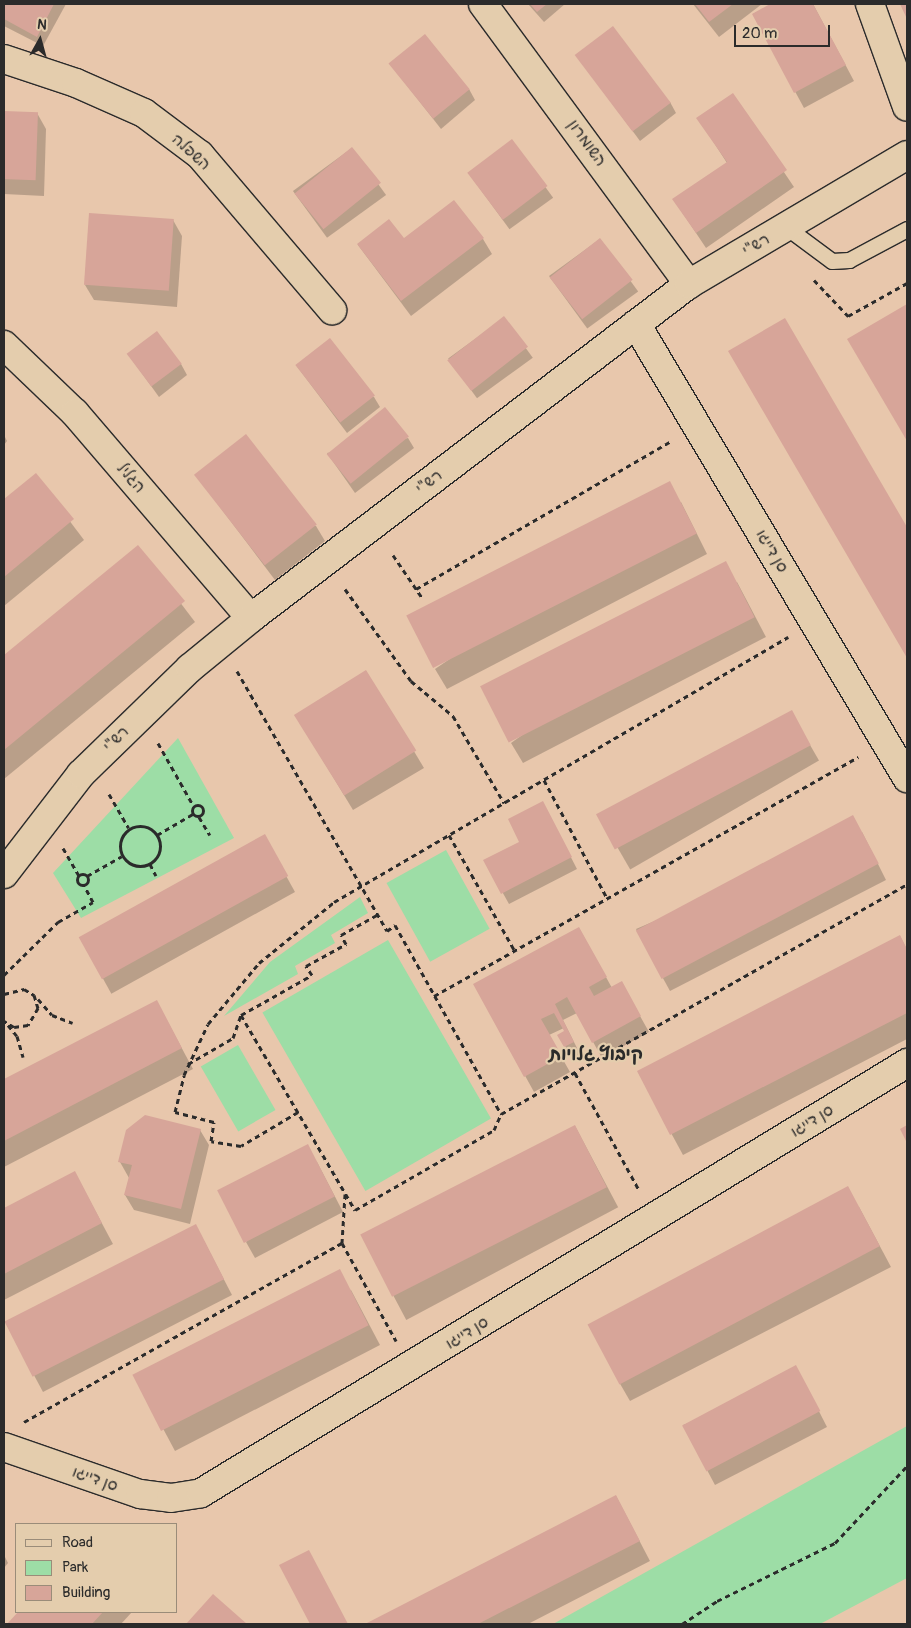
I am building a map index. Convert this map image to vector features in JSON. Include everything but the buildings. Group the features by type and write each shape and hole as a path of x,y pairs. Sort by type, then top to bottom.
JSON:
{"street":[{"name":"השומרון","path":"483,4 689,284"},
{"path":"870,4 907,107"},
{"name":"השפלה","path":"4,59 76,83 144,113 200,155 332,310"},
{"name":"רש\"י","path":"4,874 81,774 190,668 251,618 689,284 907,155"},
{"name":"סן דייגו","path":"636,324 907,778"},
{"name":"הגליל","path":"4,345 76,413 251,618"},
{"name":"סן דייגו","path":"9,1437 140,1494 171,1498 201,1493 907,1063"}],"lane":[{"path":"786,227 832,261 849,260 907,229"}],"path":[{"path":"808,273 848,316 907,283"},
{"path":"416,589 674,439"},
{"path":"393,555 423,599"},
{"path":"345,589 411,681 454,716 504,803"},
{"path":"298,1112 240,1146 211,1141 214,1122 175,1112 188,1064 208,1024 259,963 296,930 361,886 791,636"},
{"path":"237,671 377,915 387,931 395,925 501,1114"},
{"path":"158,743 194,807 193,814"},
{"path":"434,996 858,757"},
{"path":"544,780 607,898"},
{"path":"109,794 129,828"},
{"path":"194,807 202,808 199,817"},
{"path":"193,814 199,817 210,835"},
{"path":"157,835 193,814"},
{"path":"147,827 157,835 160,849 150,864 134,865 122,856 120,839 129,828 147,827"},
{"path":"449,835 515,951"},
{"path":"4,974 58,922 93,902 84,885 77,882 79,876 62,847"},
{"path":"79,876 87,876 122,856"},
{"path":"150,864 156,876"},
{"path":"84,885 87,876"},
{"path":"241,1016 355,1210 494,1130 501,1114 907,884"},
{"path":"188,1064 233,1038 241,1016 312,975 306,966 346,944 341,935 377,915"},
{"path":"4,994 18,988 34,995 52,1015 73,1023"},
{"path":"8,1025 21,1028 33,1021 38,1008 34,995"},
{"path":"4,1021 17,1036 23,1057"},
{"path":"575,1073 644,1199"},
{"path":"345,1192 342,1243 398,1343"},
{"path":"9,1437 342,1243"},
{"path":"682,1624 717,1601 834,1543 907,1466"}],"green space":[{"path":"178,738 234,838 81,918 53,873"},
{"path":"446,850 490,929 430,962 387,883"},
{"path":"360,897 368,913 331,935 335,943 295,966 298,974 224,1016 270,962"},
{"path":"388,940 491,1118 365,1191 262,1013"},
{"path":"238,1045 276,1110 238,1131 201,1066"},
{"path":"907,1426 907,1578 820,1624 553,1624"}],"district":[{"name":"קיבוץ גלויות","path":"596,1055"}]}
